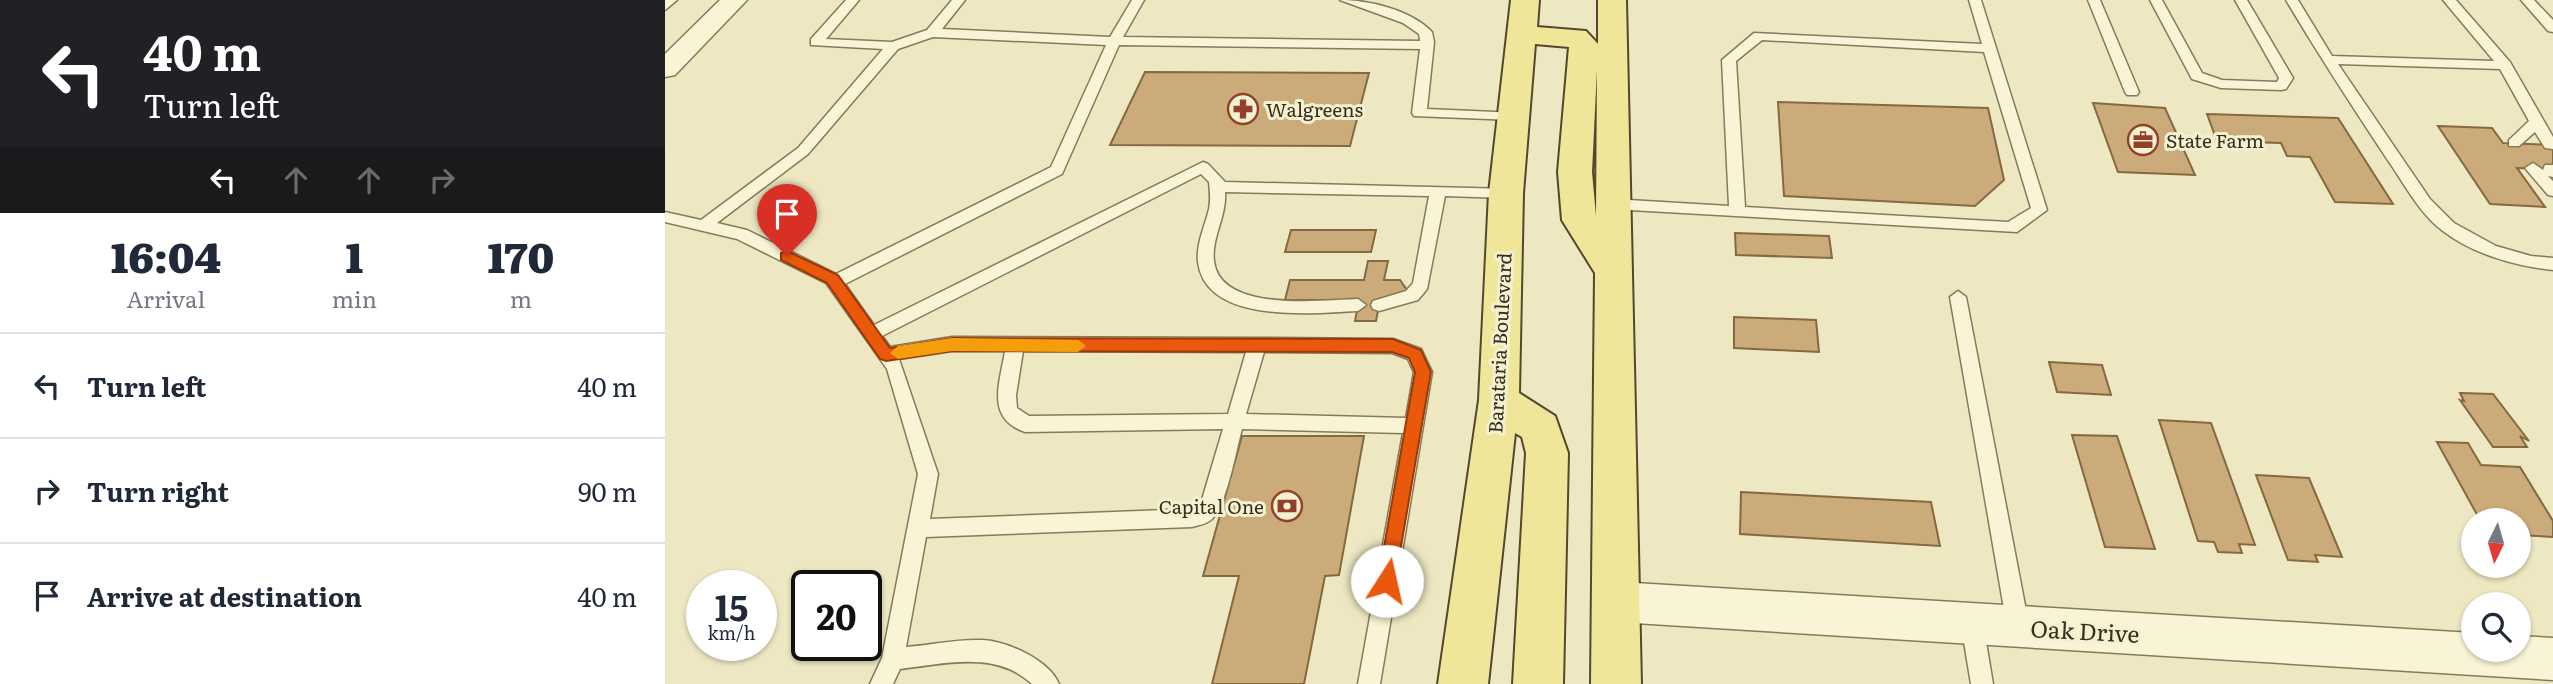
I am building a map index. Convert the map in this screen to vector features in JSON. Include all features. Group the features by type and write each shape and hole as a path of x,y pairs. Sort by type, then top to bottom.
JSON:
{"main road":[{"path":"1612,0 1618,602 1616,684"},
{"path":"1520,13 1576,37 1584,46 1575,172 1579,220 1613,271"},
{"name":"Barataria Boulevard","path":"1463,684 1499,400 1506,193 1520,13"},
{"path":"1499,400 1540,428 1547,453 1538,684"}],"street":[{"path":"665,69 734,0"},
{"name":"Oak Drive","path":"1618,602 2553,659"}],"lane":[{"path":"665,6 671,0"},
{"path":"853,0 816,41 893,46 932,33 1114,41 1426,45"},
{"path":"932,33 959,0"},
{"path":"834,282 1056,170 1114,41 1137,0"},
{"path":"1346,0 1408,20 1425,32 1419,113 1513,116"},
{"path":"1612,204 2011,228 2039,210 1975,0"},
{"path":"2094,0 2132,92"},
{"path":"2156,0 2197,76 2221,84 2281,86 2286,78 2241,0"},
{"path":"2292,0 2325,56 2424,203 2448,227 2490,250 2531,262 2553,264"},
{"path":"2449,0 2505,65 2537,122 2551,140"},
{"path":"2527,0 2553,29"},
{"path":"1737,212 1729,60 1759,36 1990,48"},
{"path":"703,226 803,151 893,46"},
{"path":"2325,56 2505,65"},
{"path":"2537,122 2553,128"},
{"path":"2515,143 2537,122"},
{"path":"2533,144 2537,122"},
{"path":"871,334 1203,167 1217,181 1218,204 1206,240 1206,265 1212,284 1227,295 1249,303 1358,305"},
{"path":"2533,168 2553,191"},
{"path":"1217,187 1506,193"},
{"path":"1379,305 1412,296 1421,285 1438,191"},
{"path":"665,217 741,234 834,282 895,367 928,474 893,659 881,684"},
{"path":"1958,297 2018,626"},
{"path":"886,354 952,344 1393,346 1415,354 1423,372 1369,684"},
{"path":"919,528 1192,518 1203,515 1210,507 1257,345"},
{"path":"1015,346 1007,395 1008,411 1025,424 1236,421 1414,426"},
{"path":"1972,624 1982,684"},
{"path":"893,659 984,650 1027,664 1048,684"}],"building":[{"name":"Walgreens","path":"1145,72 1369,73 1350,146 1110,145"},
{"path":"1778,102 1988,108 2004,180 1975,206 1784,196"},
{"name":"State Farm","path":"2093,103 2165,108 2195,175 2118,172"},
{"path":"2207,114 2338,118 2393,204 2335,202 2310,157 2287,156 2281,143 2217,141"},
{"path":"2438,126 2492,128 2503,143 2553,145 2553,169 2517,168 2545,207 2490,204"},
{"path":"1291,230 1376,230 1371,252 1285,252"},
{"path":"1735,233 1829,236 1832,258 1736,255"},
{"path":"1368,261 1388,261 1384,280 1400,280 1407,290 1396,301 1380,300 1376,321 1355,321 1359,300 1285,300 1290,280 1364,280"},
{"path":"1734,317 1816,320 1819,352 1734,348"},
{"path":"2049,362 2102,365 2111,395 2057,392"},
{"path":"2460,393 2493,394 2529,441 2520,436 2527,447 2493,447 2460,400 2464,401"},
{"path":"2159,420 2211,423 2255,545 2239,544 2242,553 2218,552 2214,542 2198,541"},
{"path":"2072,435 2117,436 2155,549 2105,547"},
{"name":"Capital One","path":"1242,436 1364,436 1339,575 1325,576 1304,684 1212,684 1239,576 1203,576"},
{"path":"2437,442 2468,443 2481,465 2520,467 2553,521 2553,537 2531,536 2531,508 2473,508"},
{"path":"2256,475 2309,478 2342,557 2315,555 2318,562 2288,560"},
{"path":"1741,492 1931,502 1940,546 1740,534"}],"slow traffic":[{"path":"898,353 952,344 1078,346"}],"place":[{"name":"Walgreens","path":"1243,109"},
{"name":"State Farm","path":"2143,140"},
{"name":"Capital One","path":"1287,506"}],"route":[{"path":"787,256 832,279 886,354 952,344 1393,346 1415,354 1423,372 1387,581"}]}
